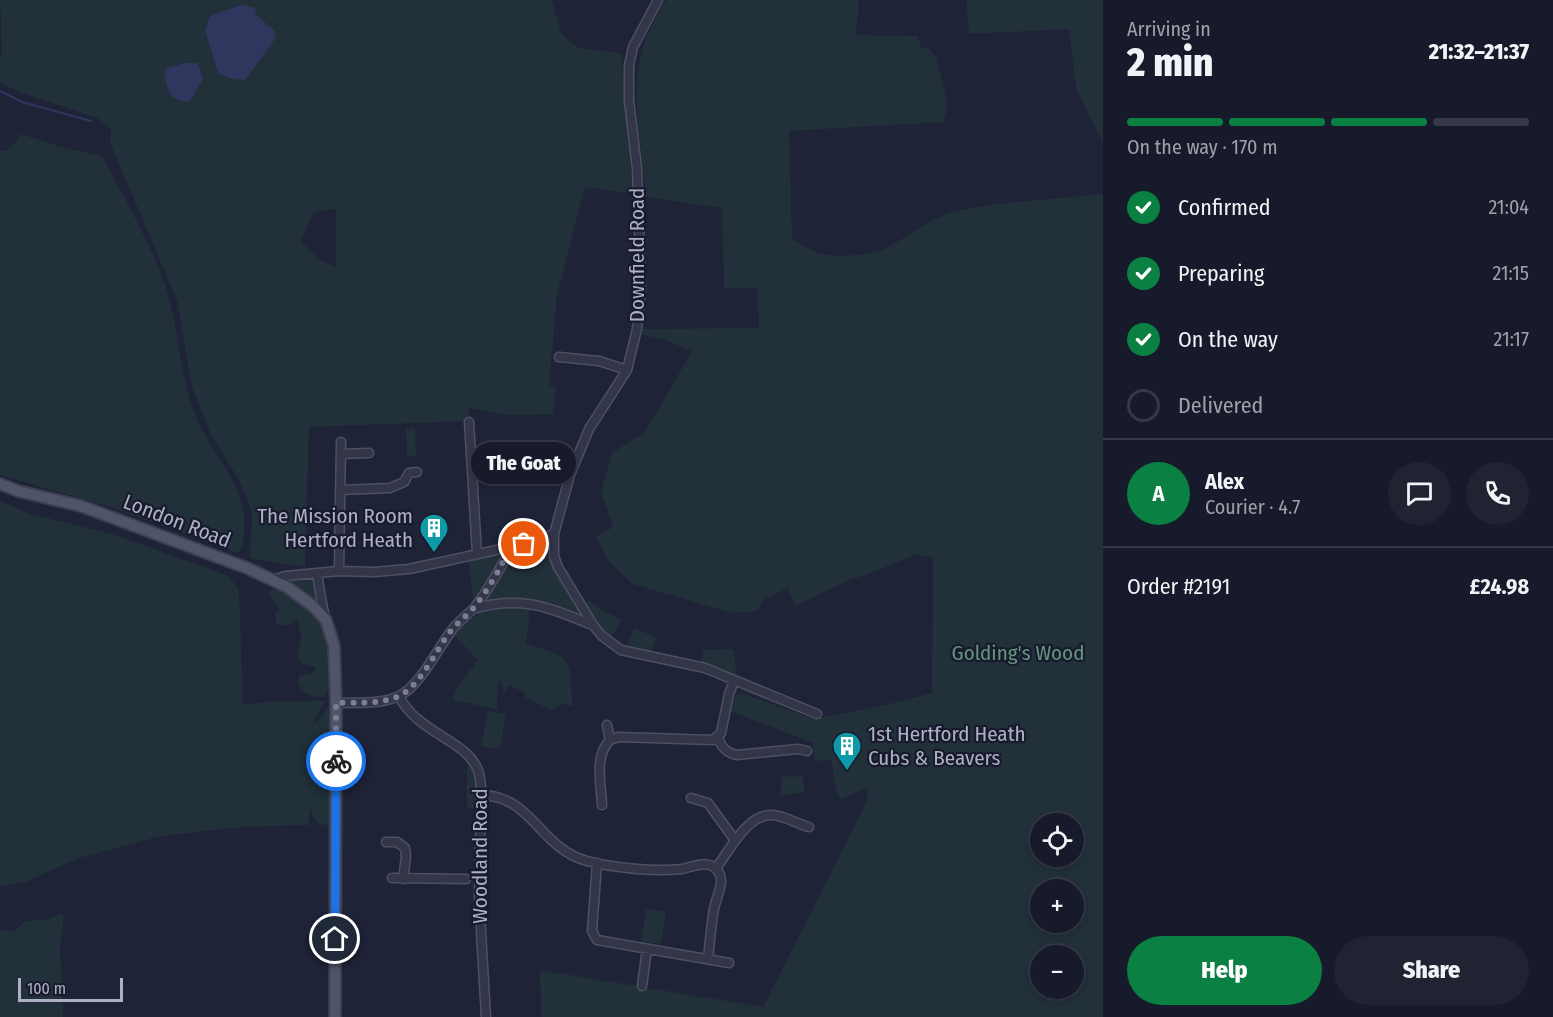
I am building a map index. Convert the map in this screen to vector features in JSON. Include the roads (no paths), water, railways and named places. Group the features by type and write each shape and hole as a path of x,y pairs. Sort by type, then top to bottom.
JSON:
{"main road":[{"name":"London Road","path":"0,484 18,491 81,506 273,580 300,596 326,620"},
{"path":"326,620 334,646 336,703 335,1017"}],"street":[{"name":"Downfield Road","path":"553,550 554,534 568,483 589,429 627,369 638,329 641,289 637,169 629,100 629,65 633,47 658,0"},
{"path":"559,357 599,361 627,369"},
{"path":"469,422 477,554"},
{"path":"339,571 340,442"},
{"path":"341,454 369,453"},
{"path":"340,490 390,488 404,482 409,473 417,472"},
{"path":"273,580 285,576 339,571 394,570 440,563 532,542 554,534"},
{"path":"532,542 553,550 558,567 593,625 602,636 625,651 705,668 817,714"},
{"path":"336,703 382,701 399,696 415,682 454,627 473,609 484,594 510,547"},
{"path":"317,574 326,620"},
{"path":"473,609 491,604 543,605 593,625"},
{"path":"602,805 600,755 610,740 618,737 708,742 718,737 723,729 729,694 734,681"},
{"name":"Woodland Road","path":"399,696 405,708 414,718 465,753 474,763 480,776 479,897 486,1017"},
{"path":"607,725 610,740"},
{"path":"718,737 722,747 737,755 798,749 807,751"},
{"path":"481,795 498,796 514,803 548,838 565,852 578,858 597,863 668,869 709,864 716,868 720,875 721,885 713,913 708,959"},
{"path":"691,798 711,806 734,839"},
{"path":"716,868 727,854 734,839 754,821 765,815 778,816 809,827"},
{"path":"386,842 398,842 405,848 403,879"},
{"path":"466,879 480,862"},
{"path":"597,863 593,906 594,936 601,942 729,963"},
{"path":"392,878 466,879"},
{"path":"466,879 479,897"},
{"path":"642,986 647,949"}],"water":[{"path":"241,5 255,8 256,15 275,31 275,39 245,80 229,78 218,73 205,30 210,16"},
{"path":"185,63 198,63 203,79 190,101 177,99 170,94 164,72 167,68"}],"waterway":[{"path":"0,91 22,102 91,121"}],"place":[{"name":"The Goat","path":"524,544"},
{"name":"The Mission Room Hertford Heath","path":"434,554"},
{"name":"1st Hertford Heath Cubs & Beavers","path":"847,772"}],"park label":[{"name":"Golding's Wood","path":"1018,653"}]}
